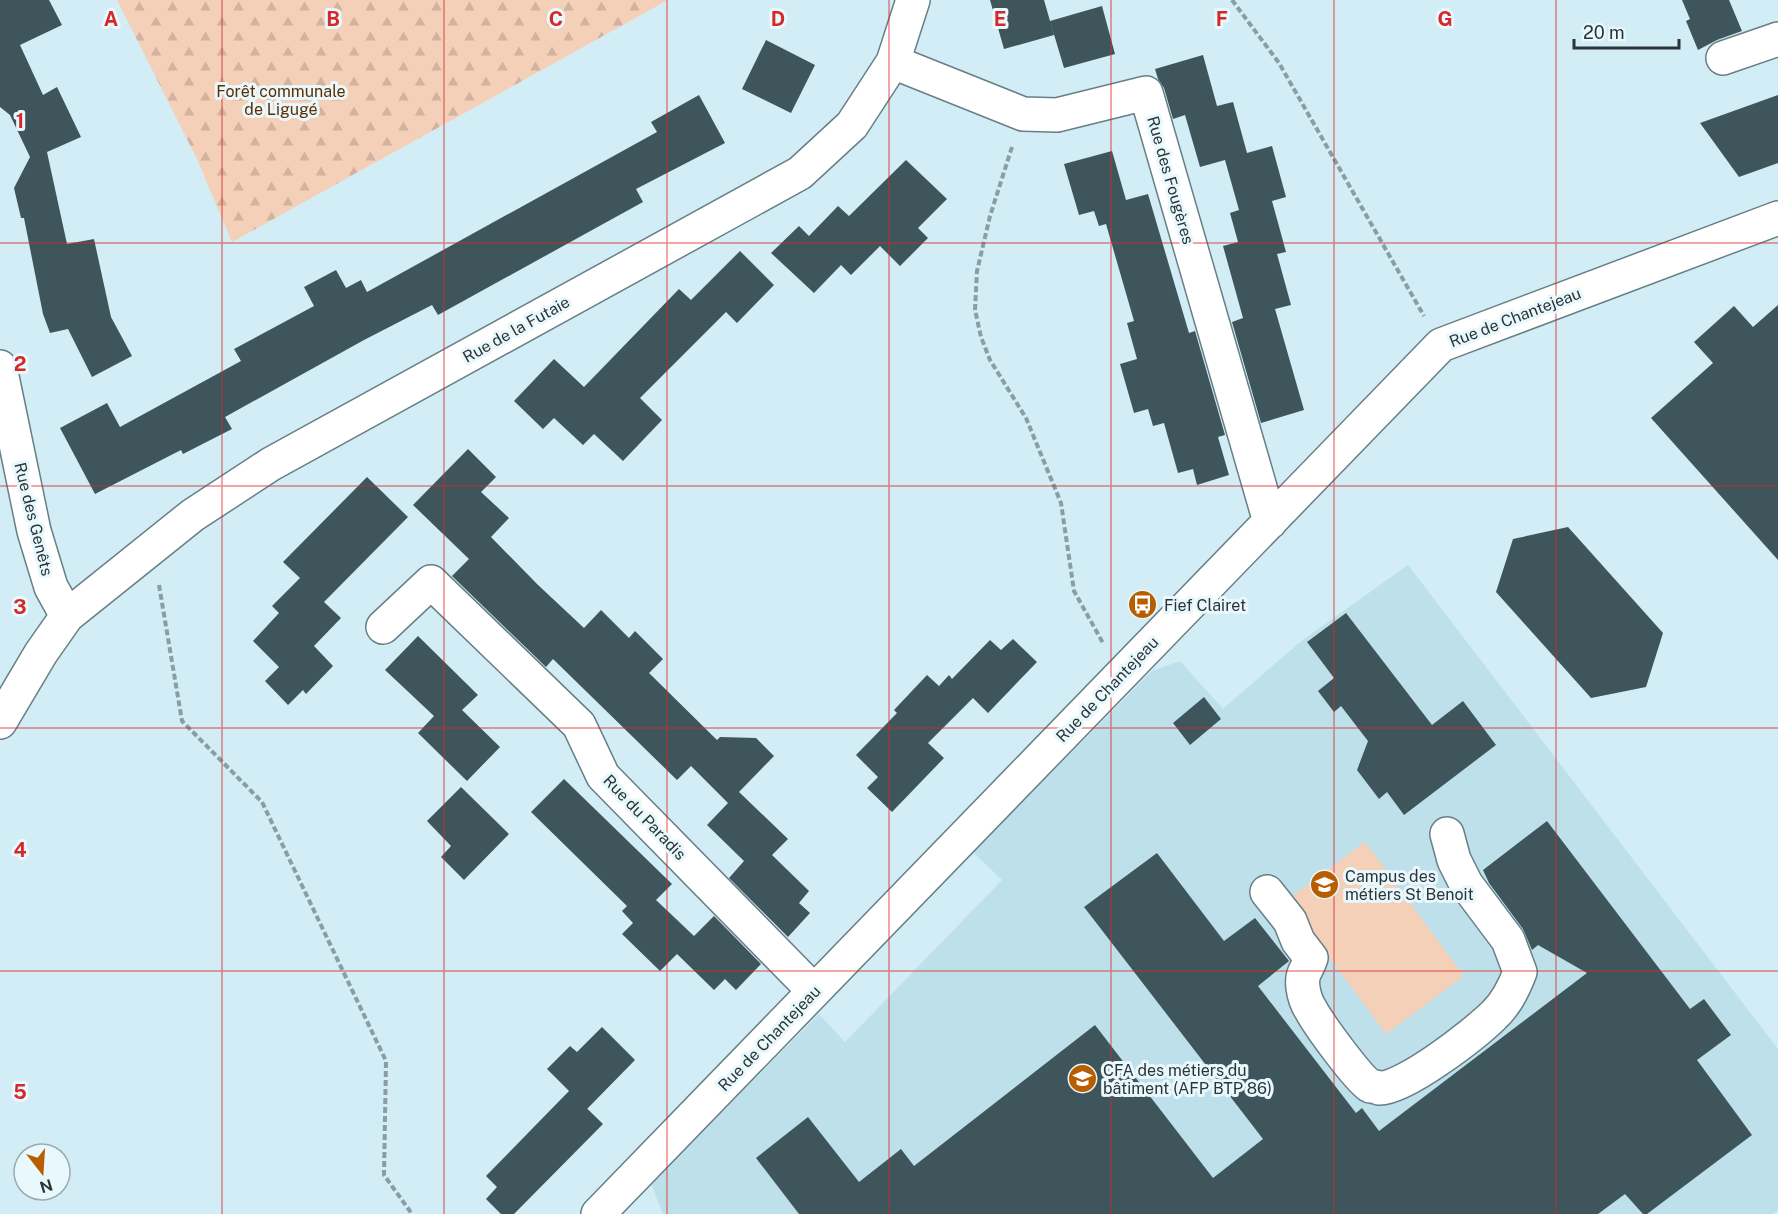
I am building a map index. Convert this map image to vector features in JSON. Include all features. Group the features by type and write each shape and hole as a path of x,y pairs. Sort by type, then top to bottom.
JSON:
{"street":[{"name":"Rue de la Futaie","path":"67,616 194,515 271,464 800,173 852,125 893,62 913,0"},
{"path":"1723,58 1778,39"},
{"name":"Rue des Fougères","path":"893,62 1023,114 1057,115 1146,93 1270,522"},
{"name":"Rue de Chantejeau","path":"598,1214 1441,345 1778,218"},
{"name":"Rue des Genêts","path":"0,367 34,531 51,587 67,616"},
{"name":"Rue du Paradis","path":"383,627 431,582 579,725 603,776 814,991"},
{"path":"0,722 41,653 67,616"},
{"path":"1267,892 1290,921 1298,940 1311,958 1303,974 1304,990 1310,1008 1355,1070 1371,1086 1382,1088 1407,1079 1458,1044 1496,1014 1513,991 1520,972 1508,940 1466,884 1454,860 1447,834"}],"path":[{"path":"1232,0 1279,63 1441,345"},
{"path":"1023,114 990,216 977,271 975,309 981,337 990,360 1026,418 1061,503 1074,591 1121,675"},
{"path":"153,548 182,721 262,802 386,1061 384,1175 412,1214"}],"shaded area":[{"name":"Campus des métiers St Benoit","path":"1408,565 1778,1049 1778,1210 1773,1214 663,1214 651,1184 819,1014 845,1042 1002,880 973,852 1152,671 1180,661 1223,709 1300,642"}],"green space":[{"name":"Forêt communale de Ligugé","path":"117,0 668,0 232,242 197,159"},
{"path":"1365,842 1464,976 1386,1034 1287,900"}],"building":[{"path":"0,0 49,0 62,25 20,45 43,95 57,87 81,137 47,152 67,244 94,239 111,317 132,356 92,377 68,329 50,333 43,314 24,218 21,218 14,188 30,157 10,115 0,107"},
{"path":"990,0 1044,0 1054,35 1004,49"},
{"path":"1682,0 1729,0 1742,31 1698,50 1686,21 1690,19"},
{"path":"1102,6 1115,54 1064,68 1050,21"},
{"path":"766,40 815,65 791,113 742,89"},
{"path":"1203,55 1217,106 1233,102 1247,153 1272,146 1286,197 1272,201 1286,252 1277,254 1291,305 1275,309 1304,410 1261,423 1232,322 1243,318 1223,246 1238,242 1230,213 1239,210 1225,160 1200,167 1185,115 1173,119 1164,88 1155,69"},
{"path":"699,95 725,143 636,189 643,202 438,315 432,305 364,340 225,417 232,429 183,454 181,450 95,494 60,428 107,403 120,427 241,361 234,349 314,306 304,287 336,270 346,288 361,280 367,292 657,132 651,122"},
{"path":"1778,95 1778,163 1739,177 1700,123"},
{"path":"1112,151 1126,200 1148,194 1189,333 1195,331 1225,435 1218,437 1229,475 1197,485 1193,469 1178,473 1164,423 1153,426 1148,409 1134,413 1120,364 1137,359 1127,323 1134,321 1106,224 1099,226 1094,211 1079,215 1064,164"},
{"path":"906,160 947,199 918,228 928,238 900,266 880,246 851,275 841,265 814,293 771,253 799,226 809,236 838,206 849,216"},
{"path":"740,251 774,285 737,323 726,312 640,398 662,420 623,461 594,434 583,445 554,418 543,429 514,401 554,359 584,387 679,289 691,300"},
{"path":"1778,305 1778,560 1651,418 1713,363 1694,342 1734,306 1753,327"},
{"path":"468,449 496,477 481,492 509,518 491,537 537,584 584,628 601,610 629,638 635,631 663,659 649,673 717,740 720,737 756,738 774,756 739,792 788,839 772,855 809,891 799,903 810,913 788,937 729,878 744,861 707,825 728,803 691,766 677,780 553,659 546,667 452,576 469,559 413,505"},
{"path":"367,477 408,517 324,602 341,618 314,646 333,666 306,694 303,690 288,705 265,681 279,667 253,641 279,613 272,606 300,578 283,562"},
{"path":"1568,527 1663,633 1646,687 1591,698 1496,592 1513,539"},
{"path":"1346,613 1432,725 1463,701 1496,745 1404,815 1387,792 1379,799 1357,770 1368,741 1341,706 1334,712 1318,691 1334,678 1307,642"},
{"path":"418,636 478,695 462,710 500,747 467,781 418,733 434,716 385,670"},
{"path":"1013,639 1037,662 988,713 973,698 928,743 944,758 892,812 867,788 878,777 856,755 897,713 894,710 927,675 939,686 949,675 952,679 990,640 1001,650"},
{"path":"1204,697 1221,719 1190,745 1173,723"},
{"path":"564,779 672,884 656,900 694,936 714,916 761,964 736,990 725,979 714,990 677,954 660,971 622,934 633,923 622,911 627,906 531,812"},
{"path":"461,787 509,834 464,880 441,857 451,846 427,821"},
{"path":"1547,821 1690,1009 1704,999 1731,1035 1697,1060 1752,1135 1647,1214 1643,1214 1625,1194 1598,1214 799,1214 756,1158 808,1117 859,1182 901,1149 914,1166 1095,1025 1213,1178 1263,1139 1084,907 1157,853 1224,941 1255,918 1289,961 1258,986 1356,1113 1362,1108 1379,1131 1587,973 1538,945 1532,950 1523,929 1489,883 1483,870"},
{"path":"602,1027 635,1060 587,1109 547,1069 570,1046 577,1052"},
{"path":"569,1091 603,1124 514,1214 501,1214 486,1199 497,1187 486,1176"}],"place":[{"name":"Fief Clairet","path":"1143,605"},
{"name":"Campus des métiers St Benoit","path":"1324,885"},
{"name":"CFA des métiers du bâtiment (AFP BTP 86)","path":"1082,1079"}]}
